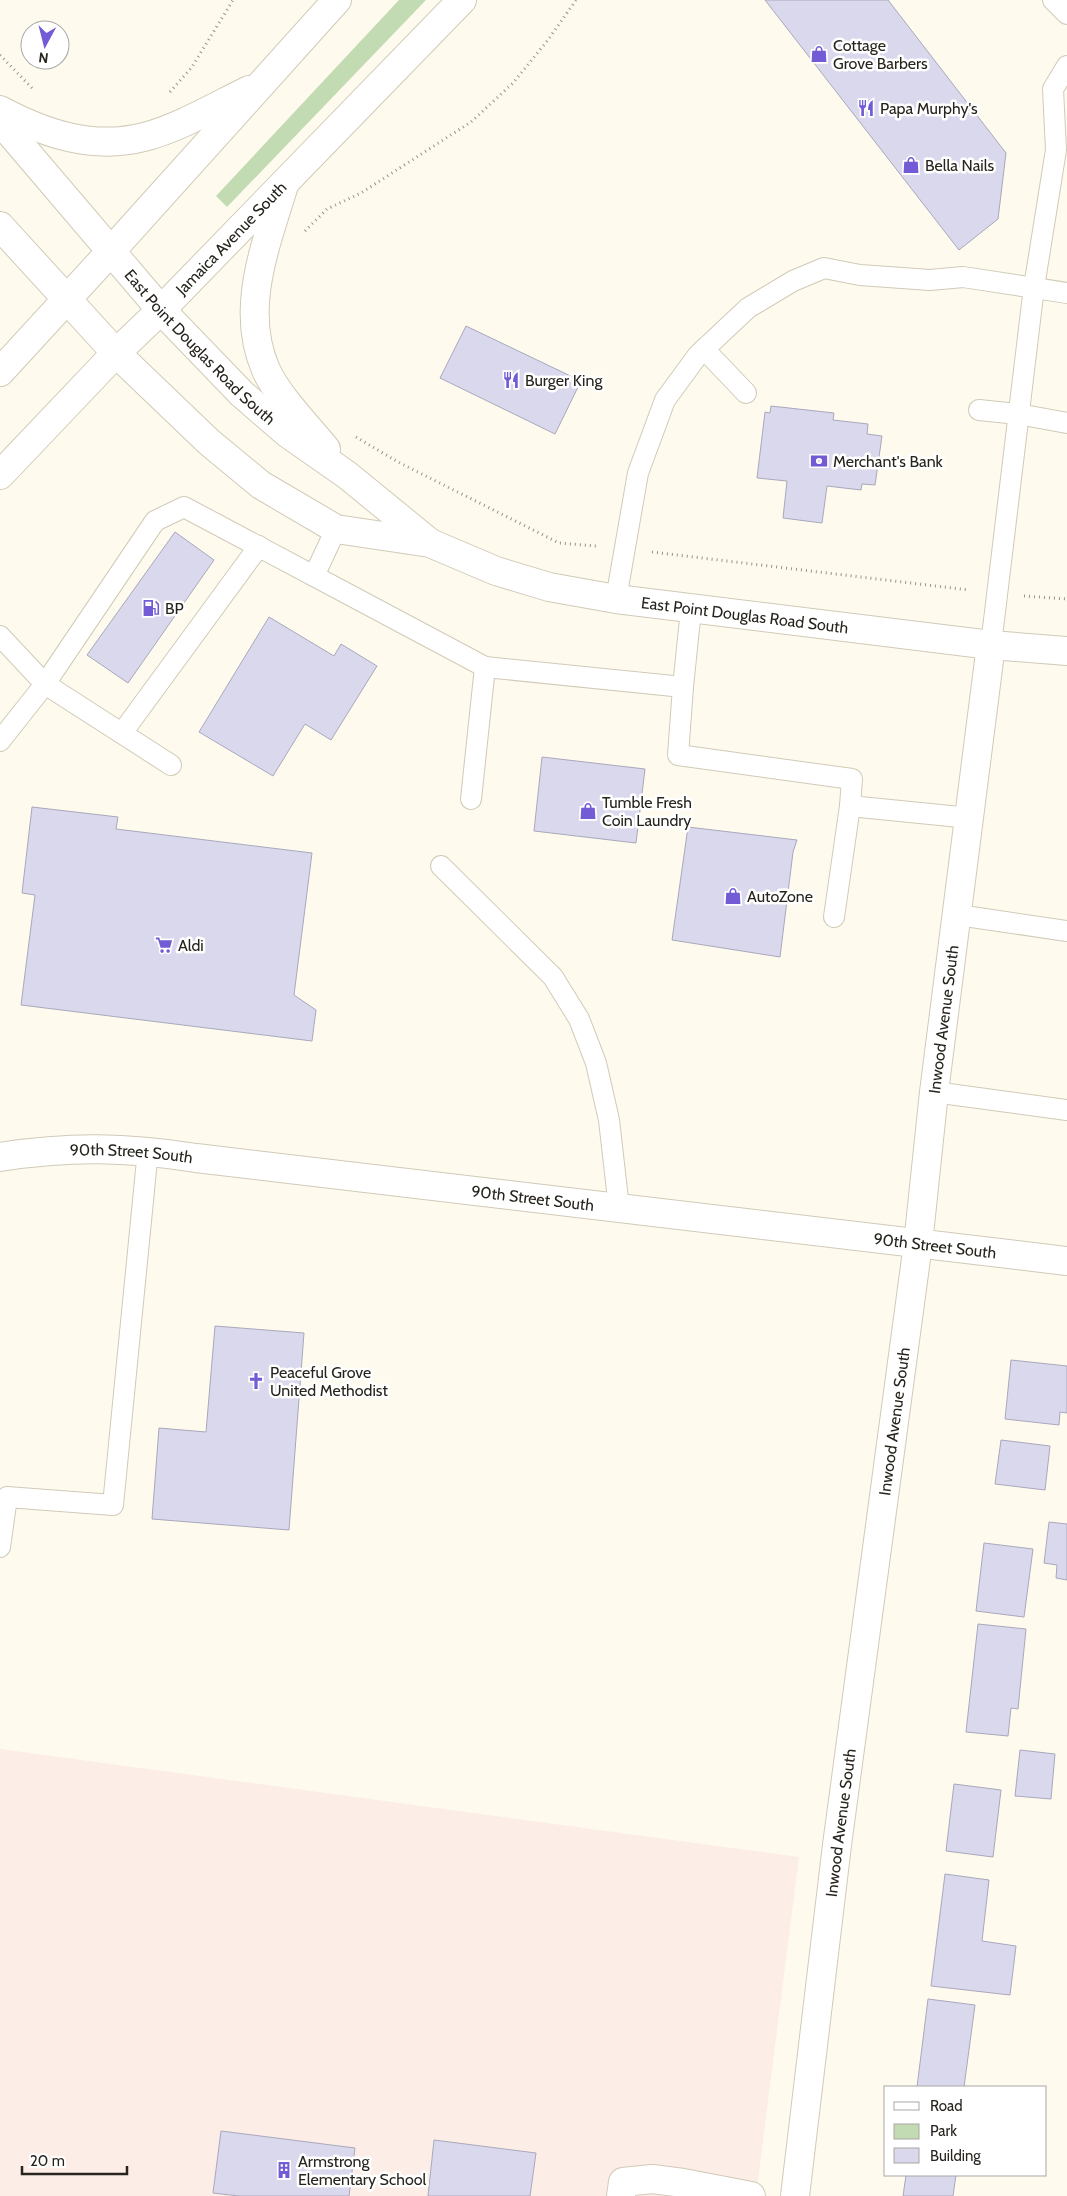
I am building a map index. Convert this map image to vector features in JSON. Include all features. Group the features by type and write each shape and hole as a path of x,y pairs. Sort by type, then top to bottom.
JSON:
{"street":[{"path":"0,372 337,0"},
{"name":"Jamaica Avenue South","path":"0,475 116,353 161,310 462,0"},
{"path":"0,110 28,125 67,138 98,143 144,137 177,124 262,84"},
{"name":"East Point Douglas Road South","path":"0,121 112,250 161,310 242,394 287,433 347,475 430,543"},
{"path":"284,182 260,265 254,300 254,332 266,371 290,406 347,475"},
{"name":"East Point Douglas Road South","path":"0,226 116,353 209,442 262,485 336,529 430,543 496,571 549,587 616,600 991,645 1067,651"},
{"name":"Inwood Avenue South","path":"795,2196 838,1835 918,1244 934,1092 991,645"},
{"name":"90th Street South","path":"0,1157 83,1148 148,1150 196,1158 1067,1261"},
{"path":"622,2189 652,2179 751,2196"}],"lane":[{"path":"1053,0 1067,14"},
{"path":"991,645 1034,287 1056,150 1054,89 1067,66"},
{"path":"616,600 638,473 665,400 704,350 748,308 792,281 824,268 860,276 930,280 963,277 1067,293"},
{"path":"704,350 746,393"},
{"path":"978,410 1018,414 1067,423"},
{"path":"0,740 45,684 155,521 184,507 485,667 684,687"},
{"path":"314,576 336,529"},
{"path":"122,733 258,546"},
{"path":"691,609 678,755 852,779 850,806 834,917"},
{"path":"0,636 45,684 171,765"},
{"path":"471,799 485,667"},
{"path":"850,806 970,818"},
{"path":"441,866 553,977 579,1019 596,1063 609,1120 619,1208"},
{"path":"958,915 1067,931"},
{"path":"934,1092 1067,1110"},
{"path":"0,1547 7,1497 113,1505 148,1150"}],"path":[{"path":"167,95 192,68 233,0"},
{"path":"327,209 361,192 471,122 513,83 548,40 576,0"},
{"path":"0,55 34,90"},
{"path":"352,434 398,462 559,543 1039,598 1067,599"}],"shaded area":[{"path":"0,1749 799,1857 756,2196 0,2196"}],"green space":[{"path":"399,0 426,0 227,207 216,196"}],"building":[{"path":"765,0 888,0 1006,153 998,219 959,250"},
{"name":"Burger King","path":"466,326 581,381 555,434 440,378"},
{"name":"Merchant's Bank","path":"771,406 834,413 833,420 868,424 867,434 882,436 875,485 862,484 861,490 827,486 822,523 783,518 787,481 757,478 765,412 770,413"},
{"name":"BP","path":"175,532 214,560 128,683 87,655"},
{"path":"269,617 334,656 341,644 377,666 331,740 305,724 273,776 199,732"},
{"name":"Tumble Fresh Coin Laundry","path":"542,757 645,769 636,843 534,831"},
{"name":"Aldi","path":"32,807 118,817 116,829 312,853 294,995 316,1010 312,1041 21,1005 35,895 22,893"},
{"name":"AutoZone","path":"688,827 797,840 793,852 780,957 672,940"},
{"name":"Peaceful Grove United Methodist","path":"215,1326 304,1333 289,1530 152,1519 159,1428 206,1432"},
{"path":"1011,1360 1067,1366 1067,1413 1060,1412 1059,1425 1005,1419"},
{"path":"1001,1440 1050,1446 1045,1490 995,1484"},
{"path":"1049,1522 1067,1524 1067,1580 1056,1578 1057,1565 1044,1563"},
{"path":"984,1543 1033,1549 1024,1617 976,1611"},
{"path":"978,1624 1026,1629 1018,1709 1011,1708 1008,1736 966,1732"},
{"path":"1020,1750 1055,1754 1051,1799 1015,1796"},
{"path":"954,1784 1001,1790 993,1857 946,1851"},
{"path":"945,1874 989,1880 982,1941 1016,1946 1010,1995 931,1986"},
{"path":"928,1999 975,2005 964,2086 917,2086"},
{"name":"Armstrong Elementary School","path":"221,2131 355,2148 349,2196 239,2196 213,2193"},
{"name":"Armstrong Elementary School","path":"434,2140 536,2153 530,2196 428,2196"},
{"path":"906,2176 956,2176 953,2196 903,2196"}],"place":[{"name":"Cottage Grove Barbers","path":"819,54"},
{"name":"Papa Murphy's","path":"866,108"},
{"name":"Bella Nails","path":"911,165"},
{"name":"Burger King","path":"511,380"},
{"name":"Merchant's Bank","path":"819,461"},
{"name":"BP","path":"151,608"},
{"name":"Tumble Fresh Coin Laundry","path":"588,811"},
{"name":"AutoZone","path":"733,896"},
{"name":"Aldi","path":"164,945"},
{"name":"Peaceful Grove United Methodist","path":"256,1381"},
{"name":"Armstrong Elementary School","path":"284,2170"}]}
